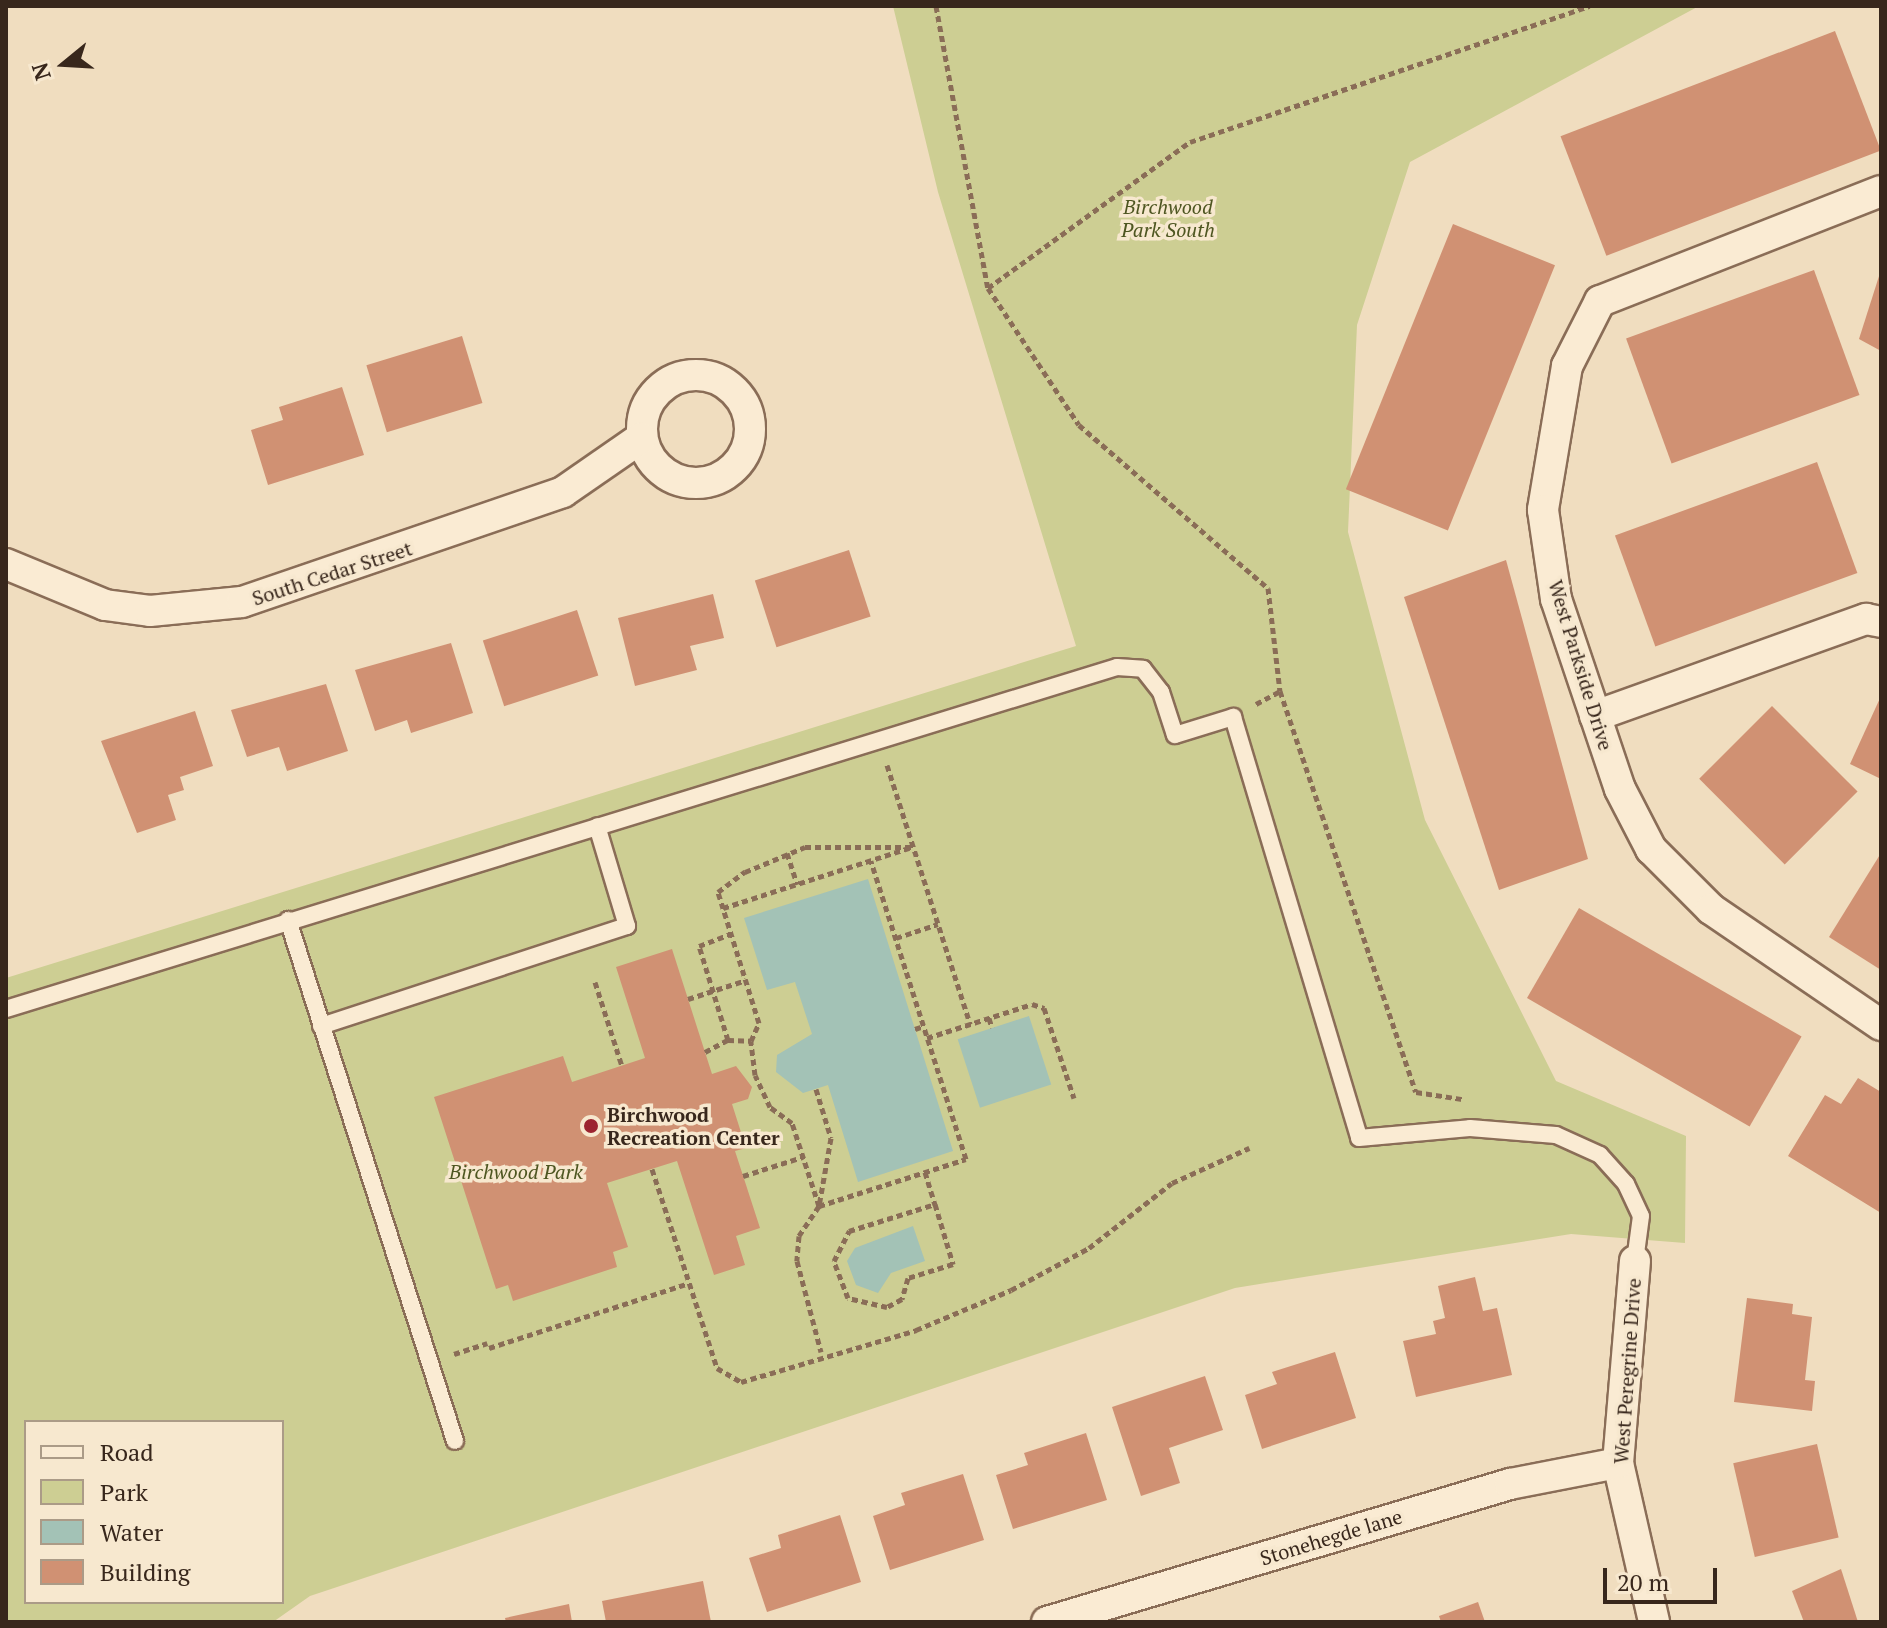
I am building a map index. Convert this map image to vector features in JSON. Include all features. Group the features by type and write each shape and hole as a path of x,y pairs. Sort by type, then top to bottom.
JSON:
{"street":[{"name":"West Parkside Drive","path":"1881,191 1600,301 1567,366 1543,510 1556,599 1595,716 1651,849 1711,909 1881,1025"},
{"name":"South Cedar Street","path":"6,564 105,605 150,611 242,602 563,492 641,438"},
{"path":"1595,716 1866,619 1881,622"},
{"name":"West Peregrine Drive","path":"1635,1261 1618,1463 1654,1622"},
{"name":"Stonehegde lane","path":"1047,1622 1510,1484 1618,1463"}],"lane":[{"path":"6,1009 1117,667 1143,669 1161,692 1175,735 1233,717 1359,1138 1470,1128 1556,1135 1600,1155 1626,1184 1641,1216 1635,1261"},
{"path":"321,1026 627,926 597,826"},
{"path":"288,920 455,1441"}],"path":[{"path":"936,6 988,288 1079,425 1268,588 1280,691 1416,1092 1472,1101"},
{"path":"988,288 1190,142 1590,6"},
{"path":"886,760 970,1024"},
{"path":"819,1206 792,1123 770,1107 752,1077 751,1041 759,1023 718,892 787,853 839,842 913,847"},
{"path":"723,908 913,847"},
{"path":"787,853 797,884"},
{"path":"819,1206 966,1159 871,861"},
{"path":"896,938 938,924"},
{"path":"728,1040 699,946 731,934"},
{"path":"688,999 746,980"},
{"path":"595,982 622,1066"},
{"path":"927,1038 1032,1004 1044,1008 1074,1098"},
{"path":"989,1018 992,1028"},
{"path":"915,1029 924,1026"},
{"path":"705,1052 728,1040 751,1041"},
{"path":"816,1089 831,1138 819,1206 799,1236 797,1261 821,1352"},
{"path":"652,1169 686,1284 717,1368 741,1382 754,1381 916,1330 1011,1290 1089,1248 1172,1183 1249,1148"},
{"path":"743,1176 803,1157"},
{"path":"925,1172 935,1204 953,1264 908,1278 902,1299 887,1307 848,1298 835,1278 834,1261 849,1231 935,1204"},
{"path":"489,1348 686,1284"}],"green space":[{"name":"Birchwood Park","path":"893,6 1699,6 1410,162 1357,325 1348,532 1425,820 1556,1081 1686,1136 1685,1243 1571,1234 1235,1288 310,1596 273,1622 6,1622 6,978 1076,646 938,192"}],"water":[{"path":"868,879 953,1151 858,1182 828,1085 803,1093 776,1072 777,1055 812,1034 795,982 767,990 744,918"},
{"path":"1029,1016 1051,1084 980,1108 958,1039"},
{"path":"913,1226 925,1261 891,1273 878,1293 856,1285 847,1261 855,1248"}],"building":[{"path":"1835,31 1881,150 1606,256 1561,136"},
{"path":"1453,224 1555,265 1448,530 1346,489"},
{"path":"1814,270 1859,395 1672,463 1626,338"},
{"path":"1881,273 1881,351 1859,339"},
{"path":"462,336 482,403 387,432 366,365"},
{"path":"342,387 364,455 268,485 251,430 283,420 279,407"},
{"path":"1817,462 1857,573 1655,646 1615,536"},
{"path":"849,550 871,617 776,647 755,581"},
{"path":"1506,560 1588,859 1499,890 1404,597"},
{"path":"713,594 724,638 690,646 697,670 635,686 618,618"},
{"path":"577,610 598,676 504,706 483,641"},
{"path":"451,643 473,713 411,733 407,720 375,731 355,670"},
{"path":"326,684 348,751 287,771 279,747 247,757 231,710"},
{"path":"1881,696 1881,779 1850,764"},
{"path":"1772,706 1858,792 1785,864 1699,779"},
{"path":"195,711 213,766 180,777 184,790 168,795 176,820 137,833 101,741"},
{"path":"1881,853 1881,970 1829,937"},
{"path":"1579,908 1802,1036 1750,1127 1527,998"},
{"name":"Birchwood Recreation Center","path":"672,949 712,1074 736,1066 752,1087 748,1099 732,1104 746,1148 735,1151 760,1228 736,1236 745,1265 714,1275 677,1161 607,1183 628,1247 613,1252 617,1267 513,1301 508,1285 496,1289 434,1097 563,1056 572,1082 645,1058 616,967"},
{"path":"1858,1078 1881,1092 1881,1213 1788,1156 1825,1095 1841,1104"},
{"path":"1475,1277 1483,1311 1497,1308 1512,1375 1416,1397 1403,1341 1436,1334 1433,1321 1445,1318 1438,1286"},
{"path":"1747,1298 1793,1304 1792,1314 1812,1317 1805,1380 1815,1381 1812,1411 1734,1402"},
{"path":"1335,1352 1356,1418 1262,1449 1245,1395 1277,1384 1272,1372"},
{"path":"1205,1376 1223,1430 1169,1448 1180,1483 1141,1496 1112,1407"},
{"path":"1086,1433 1107,1500 1013,1529 996,1475 1028,1465 1024,1453"},
{"path":"1817,1444 1839,1538 1755,1557 1733,1463"},
{"path":"963,1474 984,1540 890,1570 873,1516 905,1505 901,1493"},
{"path":"840,1515 861,1582 767,1612 749,1558 781,1548 778,1535"},
{"path":"1841,1569 1858,1622 1804,1622 1792,1591"},
{"path":"703,1581 711,1622 606,1622 602,1601"},
{"path":"1478,1602 1485,1622 1441,1622 1439,1616"},
{"path":"569,1604 572,1622 506,1622 505,1618"}],"place":[{"name":"Birchwood Recreation Center","path":"591,1126"}],"park label":[{"name":"Birchwood Park South","path":"1168,218"}]}
